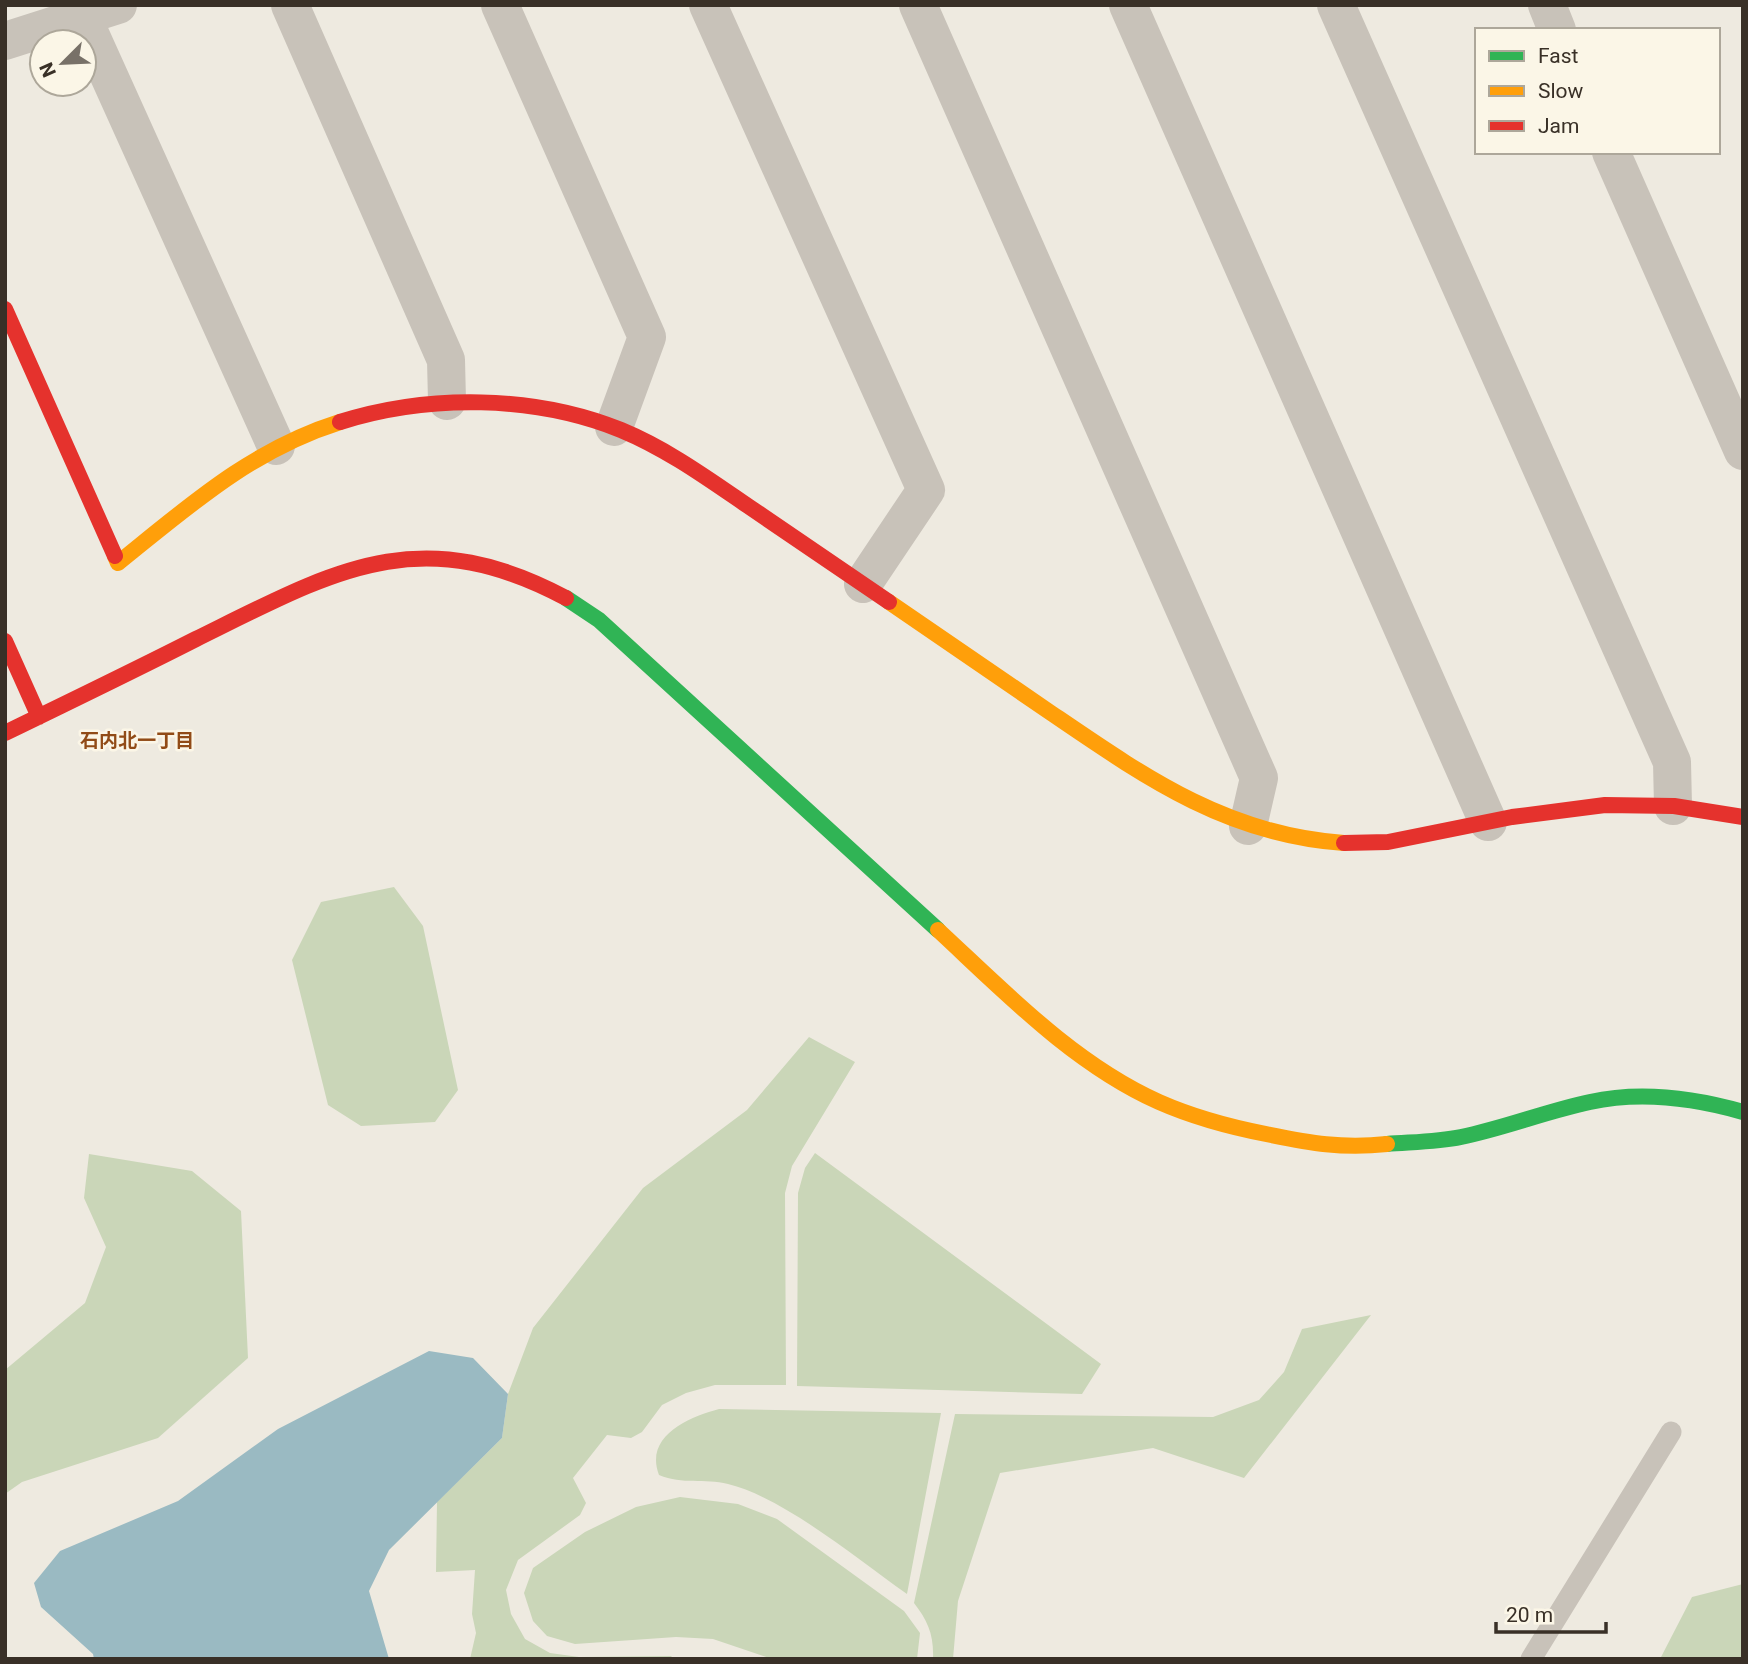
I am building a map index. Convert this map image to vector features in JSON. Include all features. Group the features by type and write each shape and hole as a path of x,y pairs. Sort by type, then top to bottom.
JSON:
{"street":[{"path":"290,5 446,360 447,401"},
{"path":"500,5 648,337 614,427"},
{"path":"708,5 926,490 863,584"},
{"path":"918,5 1259,778 1248,826"},
{"path":"1128,5 1488,822"},
{"path":"1336,5 1672,762 1673,806"},
{"path":"1547,5 1557,28"},
{"path":"5,41 100,10 276,446"},
{"path":"1612,154 1743,451"},
{"path":"5,309 118,563 243,467 276,446 337,422 447,401 531,406 614,427 684,463 1178,797 1248,826 1301,839 1355,844 1409,840 1488,822 1593,807 1673,806 1743,817"},
{"path":"5,733 247,614 338,573 380,562 405,559 462,560 492,566 552,587 599,620 1028,1013 1086,1060 1159,1102 1227,1126 1324,1146 1372,1146 1460,1137 1592,1101 1635,1097 1677,1098 1712,1103 1743,1112"},
{"path":"5,640 39,717"}],"lane":[{"path":"1531,1659 1671,1432"}],"green space":[{"path":"394,887 423,926 458,1090 435,1122 361,1126 328,1105 292,960 321,902"},
{"path":"809,1037 855,1062 792,1166 785,1193 786,1385 715,1385 686,1393 662,1405 642,1432 631,1438 607,1435 573,1478 586,1503 580,1515 518,1560 506,1590 511,1614 525,1639 550,1653 579,1657 671,1656 674,1659 470,1659 476,1633 472,1614 475,1570 436,1572 437,1502 502,1438 508,1394 533,1328 643,1188 747,1110"},
{"path":"815,1153 1101,1364 1082,1394 797,1386 798,1193 805,1168"},
{"path":"89,1154 192,1171 241,1211 248,1358 158,1438 22,1482 5,1494 5,1370 85,1303 106,1247 84,1198"},
{"path":"1371,1315 1244,1478 1153,1448 1000,1473 958,1601 953,1659 933,1659 929,1629 914,1603 955,1414 1213,1417 1259,1400 1284,1372 1302,1329"},
{"path":"719,1409 941,1413 907,1594 773,1502 728,1484 677,1480 659,1475 656,1461 663,1439 683,1423"},
{"path":"680,1497 738,1504 777,1519 904,1611 920,1633 917,1659 772,1659 713,1639 676,1637 575,1644 547,1636 533,1621 524,1593 533,1568 585,1532 636,1507"},
{"path":"1743,1584 1743,1659 1660,1659 1692,1597"}],"water":[{"path":"429,1351 473,1358 508,1394 502,1438 389,1550 369,1591 389,1659 94,1659 93,1654 41,1607 34,1583 60,1551 178,1501 278,1429"}],"traffic: fast":[{"path":"566,598 599,620 938,930"},
{"path":"1387,1144 1461,1137 1574,1106 1628,1097 1686,1100 1743,1112"}],"traffic: slow":[{"path":"115,556 118,563 196,501 249,464 308,434 340,422"},
{"path":"889,602 1120,759 1189,799 1262,828 1302,838 1344,843"},
{"path":"938,930 1015,1002 1070,1047 1098,1068 1159,1102 1225,1125 1297,1140 1341,1145 1387,1144"}],"traffic: jam":[{"path":"5,309 115,556"},
{"path":"340,422 409,407 481,402 553,410 588,418 638,438 686,465 889,602"},
{"path":"5,733 290,593 334,576 377,564 420,559 465,562 513,574 566,598"},
{"path":"5,641 39,717"},
{"path":"1344,843 1388,842 1512,817 1605,805 1674,806 1743,817"}],"district":[{"name":"石内北一丁目","path":"137,740"}]}
